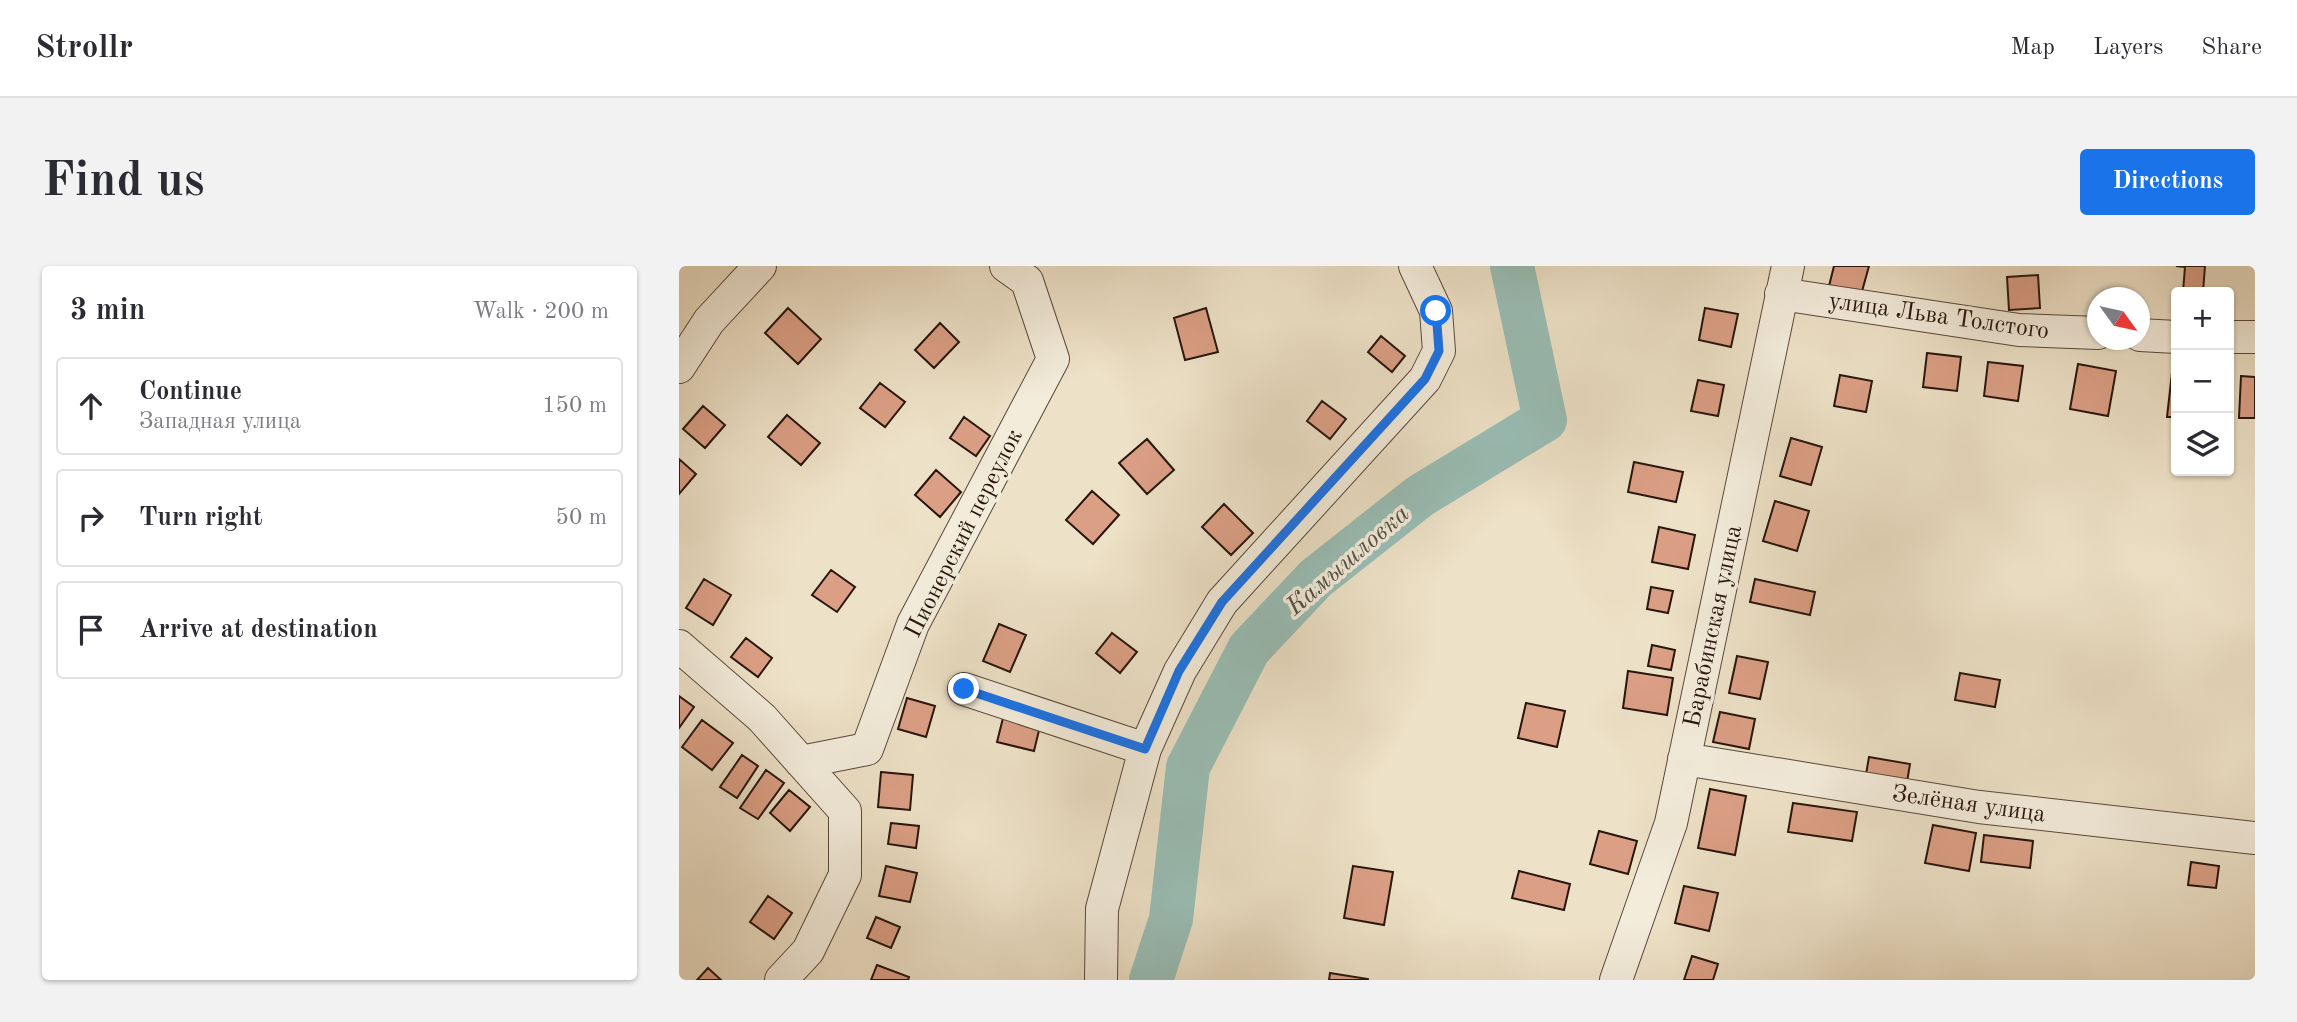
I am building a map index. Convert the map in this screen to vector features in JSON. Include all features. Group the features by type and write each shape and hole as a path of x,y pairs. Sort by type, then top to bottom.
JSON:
{"street":[{"path":"679,367 709,321 760,266"},
{"name":"Пионерский переулок","path":"801,762 867,749 913,624 1053,359 1027,281 1006,266"},
{"path":"1101,980 1102,909 1145,749 1179,671 1222,602 1425,379 1439,351 1436,311 1415,266"},
{"name":"улица Льва Толстого","path":"1780,274 2019,330 2087,333"},
{"name":"Барабинская улица","path":"1616,980 1671,823 1780,274"},
{"path":"2150,336 2171,337"},
{"path":"2234,337 2255,337"},
{"path":"679,646 762,718 845,811 845,875 808,951 782,980"},
{"path":"964,689 1145,749"},
{"name":"Зелёная улица","path":"1684,759 1979,807 2255,838"}],"building":[{"path":"1834,266 1869,266 1861,295 1829,286"},
{"path":"2176,266 2205,266 2203,287 2183,287 2185,267"},
{"path":"2038,275 2040,308 2009,310 2007,277"},
{"path":"788,308 821,339 798,364 765,333"},
{"path":"1206,308 1218,352 1185,360 1174,318"},
{"path":"1705,308 1738,314 1731,347 1699,340"},
{"path":"940,323 959,342 934,368 915,350"},
{"path":"1381,336 1405,356 1392,372 1368,352"},
{"path":"1927,353 1961,357 1957,391 1923,387"},
{"path":"1988,362 2023,366 2018,401 1984,396"},
{"path":"2078,364 2116,371 2108,416 2070,409"},
{"path":"1840,375 1872,381 1866,412 1834,406"},
{"path":"2241,376 2255,377 2255,418 2239,418"},
{"path":"1698,380 1724,385 1718,416 1691,411"},
{"path":"2171,382 2171,417 2167,417"},
{"path":"880,383 905,402 885,427 860,408"},
{"path":"1322,401 1346,419 1330,439 1307,421"},
{"path":"703,406 725,425 705,448 683,429"},
{"path":"787,415 820,443 801,465 768,437"},
{"path":"964,417 990,436 976,456 950,438"},
{"path":"1791,438 1822,447 1811,485 1780,476"},
{"path":"1147,439 1174,470 1147,494 1119,463"},
{"path":"679,459 696,474 679,494"},
{"path":"1634,462 1683,472 1676,502 1628,492"},
{"path":"936,470 961,492 940,517 915,495"},
{"path":"1092,491 1119,515 1093,544 1066,520"},
{"path":"1775,501 1809,511 1797,551 1763,541"},
{"path":"1224,504 1253,533 1231,555 1202,527"},
{"path":"1659,527 1695,535 1688,569 1652,562"},
{"path":"831,570 855,587 837,612 812,595"},
{"path":"704,579 731,595 713,625 686,608"},
{"path":"1755,579 1815,592 1810,615 1750,602"},
{"path":"1651,587 1673,591 1668,613 1647,609"},
{"path":"999,624 1026,635 1010,672 983,661"},
{"path":"1112,633 1137,652 1120,673 1096,653"},
{"path":"746,638 772,658 758,677 731,657"},
{"path":"1652,645 1675,650 1671,670 1648,666"},
{"path":"1737,656 1768,662 1760,699 1729,693"},
{"path":"1628,671 1673,678 1667,715 1623,708"},
{"path":"1960,673 2000,680 1995,707 1955,700"},
{"path":"679,696 694,707 679,728"},
{"path":"907,698 935,706 926,737 898,729"},
{"path":"1526,703 1565,711 1557,747 1518,738"},
{"path":"1720,712 1755,719 1749,749 1713,742"},
{"path":"1004,714 1041,722 1034,751 997,742"},
{"path":"702,720 733,743 712,770 682,747"},
{"path":"742,755 758,766 737,798 720,787"},
{"path":"1869,757 1910,764 1906,788 1865,780"},
{"path":"766,770 784,783 758,819 740,808"},
{"path":"881,772 913,775 910,810 878,807"},
{"path":"1710,789 1746,796 1735,855 1698,848"},
{"path":"789,790 810,807 790,831 770,813"},
{"path":"1793,803 1857,812 1852,841 1788,832"},
{"path":"891,823 919,826 916,848 888,844"},
{"path":"1933,825 1976,833 1969,871 1925,863"},
{"path":"1599,831 1637,841 1628,874 1590,864"},
{"path":"1984,835 2033,841 2030,868 1981,862"},
{"path":"2191,862 2219,866 2216,888 2188,885"},
{"path":"886,866 917,873 910,902 879,896"},
{"path":"1353,866 1393,872 1384,925 1344,918"},
{"path":"1519,871 1570,884 1564,910 1512,898"},
{"path":"1684,886 1718,893 1709,931 1675,923"},
{"path":"768,896 792,913 774,939 750,922"},
{"path":"876,917 900,927 891,948 867,938"},
{"path":"1692,956 1718,964 1713,980 1684,980"},
{"path":"877,965 909,977 908,980 871,980"},
{"path":"708,968 721,980 697,980"},
{"path":"1330,973 1368,979 1368,980 1329,980"}],"waterway":[{"name":"Камышловка","path":"1151,980 1171,919 1188,767 1249,649 1316,578 1420,496 1545,420 1512,266"}],"route":[{"path":"964,689 1145,749 1179,671 1222,602 1425,379 1439,351 1436,311"}]}
